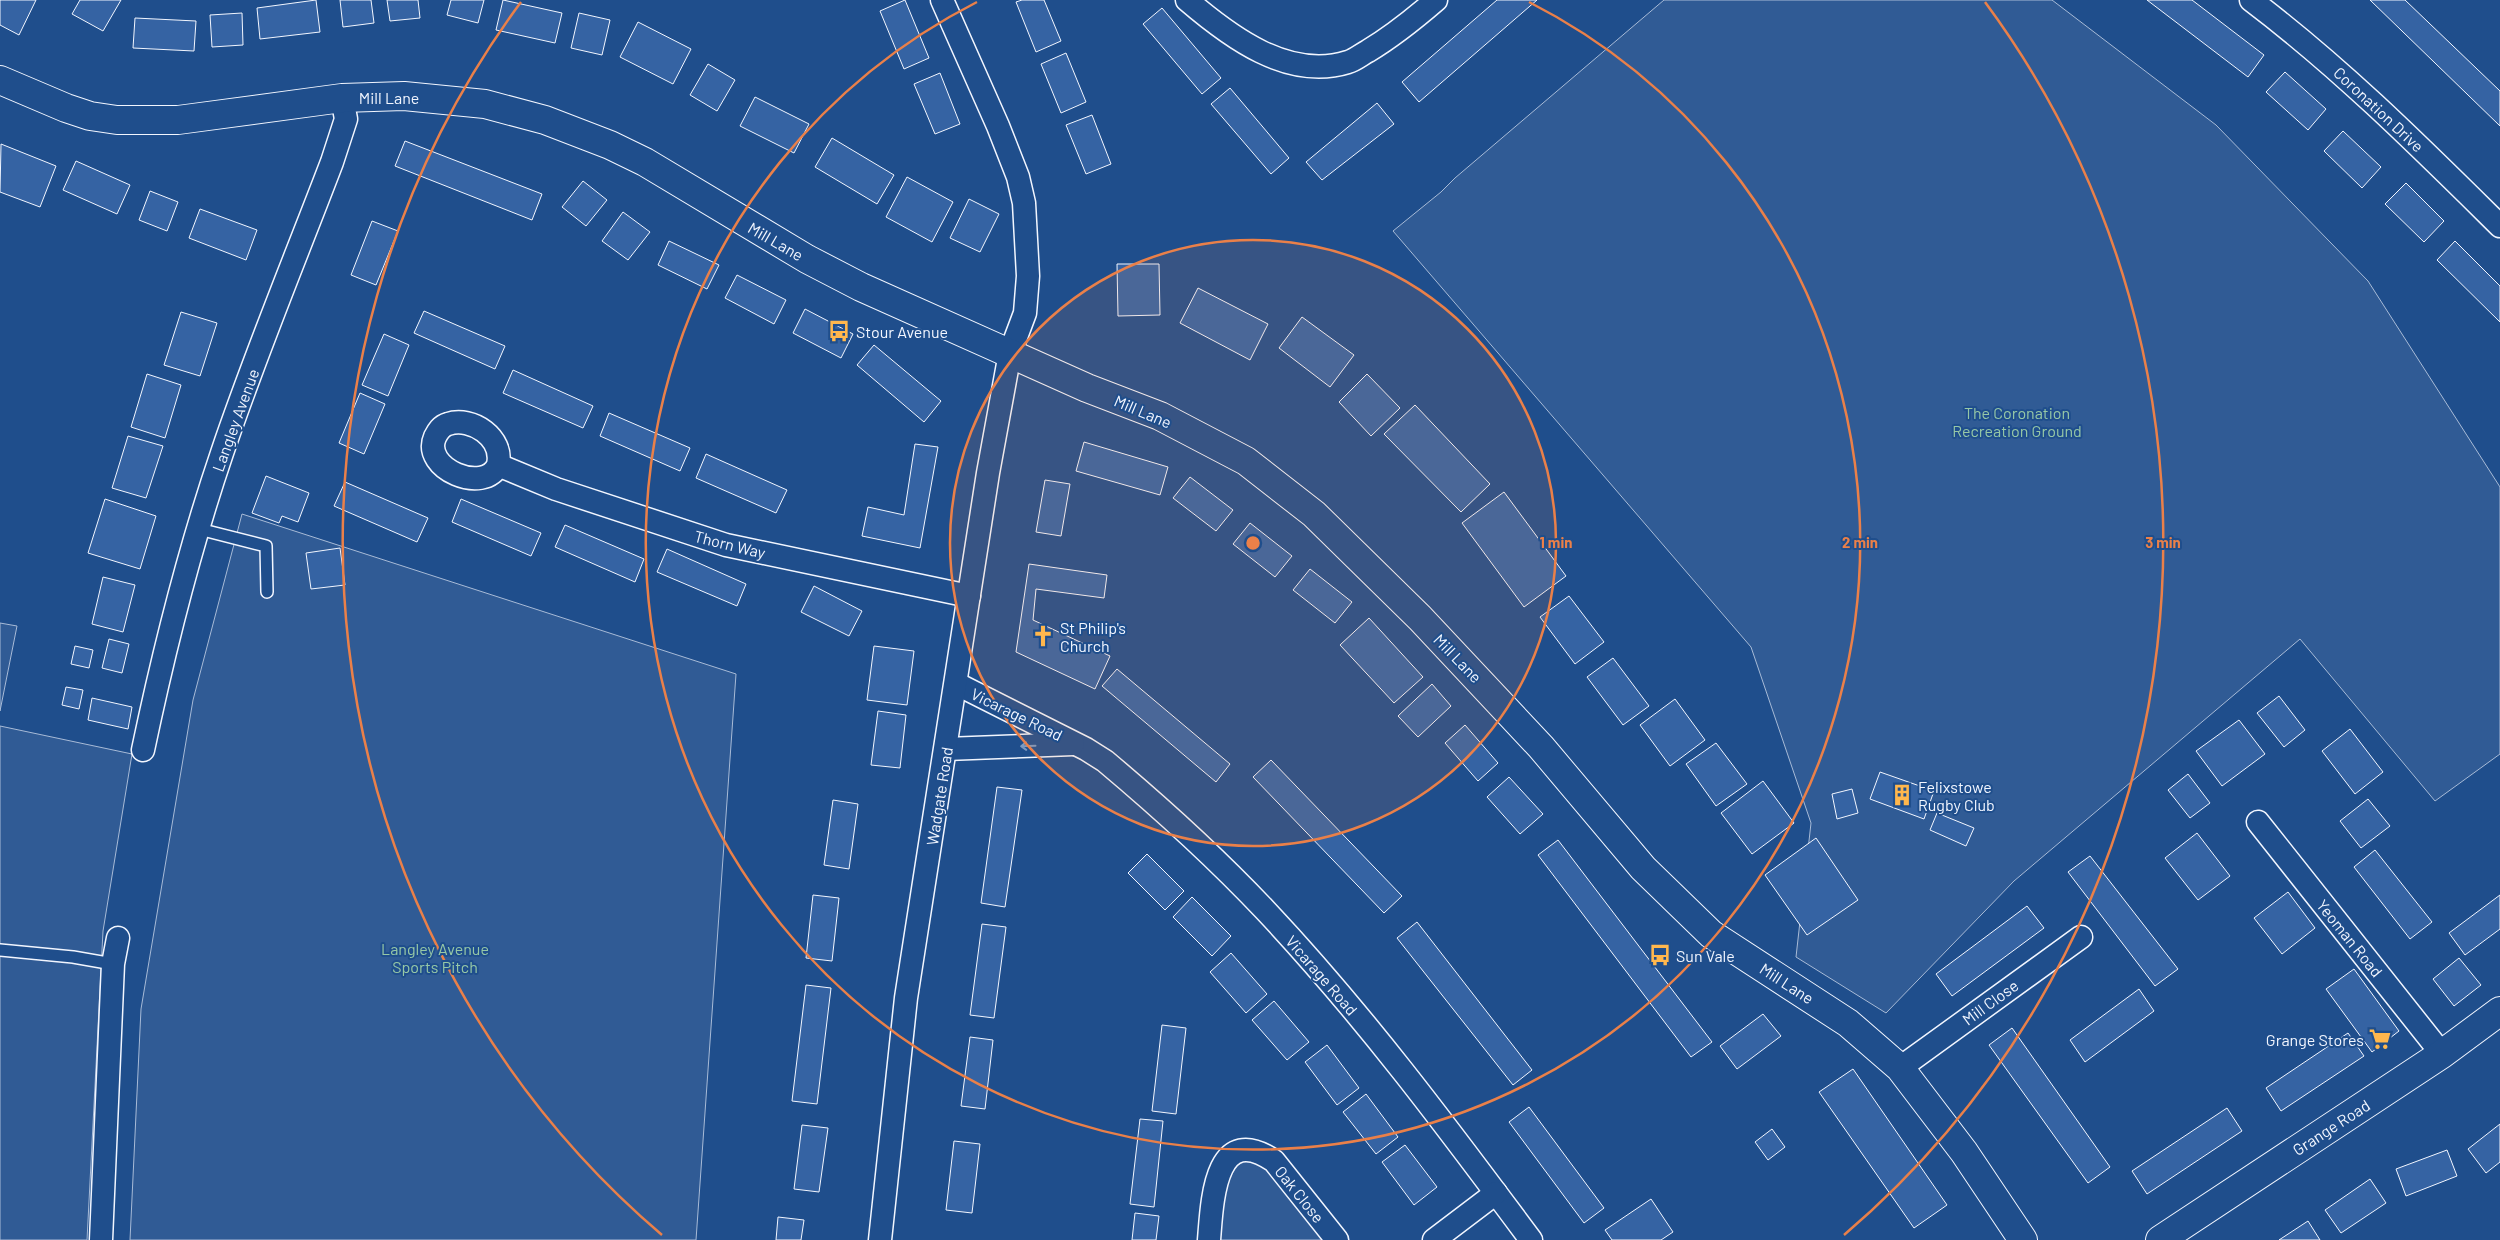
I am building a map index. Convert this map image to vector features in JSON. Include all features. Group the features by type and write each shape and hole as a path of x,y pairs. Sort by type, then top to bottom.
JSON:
{"street":[{"path":"942,0 1005,144 1018,177 1024,203 1028,251 1025,313 1010,353"},
{"path":"1187,0 1230,35 1256,50 1290,62 1328,67 1350,62 1392,36 1436,0"},
{"name":"Coronation Drive","path":"2251,0 2320,54 2358,88 2500,226"},
{"name":"Mill Lane","path":"0,81 90,116 140,122 206,117 342,98 418,96 462,100 510,110 574,129 644,162 739,220 848,280 1087,388 1160,416 1246,461 1314,514 1463,663 1541,747 1643,868 1711,934 1848,1023 1900,1068 1964,1152 2024,1240"},
{"name":"Langley Avenue","path":"142,750 162,655 222,452 332,162 346,119 342,98"},
{"name":"Wadgate Road","path":"880,1240 906,998 957,684 988,473 1010,353"},
{"name":"Thorn Way","path":"498,465 565,493 726,545 970,596"},
{"name":"Vicarage Road","path":"957,684 1076,744 1116,770 1225,870 1270,915 1380,1042 1531,1240"},
{"name":"Vicarage Road","path":"946,749 1076,744"},
{"name":"Yeoman Road","path":"2258,822 2442,1054"},
{"name":"Mill Close","path":"1900,1068 2081,937"},
{"path":"101,1240 113,964 118,938"},
{"name":"Grange Road","path":"2160,1240 2442,1054 2500,1011"},
{"name":"Oak Close","path":"1209,1240 1214,1194 1219,1173 1229,1157 1246,1151 1264,1154 1274,1161 1337,1240"},
{"path":"1434,1240 1496,1193"}],"lane":[{"path":"199,529 266,546 267,592"},
{"path":"0,950 73,957 113,964"}],"shaded area":[{"name":"The Coronation Recreation Ground","path":"1664,0 2052,0 2216,125 2368,281 2500,487 2500,754 2435,801 2300,639 2014,881 1886,1013 1796,957 1811,823 1751,647 1393,231"},
{"name":"Langley Avenue Sports Pitch","path":"242,514 736,674 696,1240 130,1240 141,1009 193,700"},
{"path":"0,623 17,626 0,711"},
{"path":"0,726 132,754 103,931 87,1240 0,1240"},
{"path":"1243,1159 1269,1167 1327,1240 1216,1240 1227,1172"}],"building":[{"path":"0,0 36,0 19,35 0,25"},
{"path":"80,0 121,0 103,31 72,14"},
{"path":"316,0 320,32 260,39 257,8"},
{"path":"340,0 371,0 374,23 343,27"},
{"path":"387,0 418,0 420,18 390,21"},
{"path":"451,0 484,0 478,23 447,15"},
{"path":"503,0 562,13 555,43 496,30"},
{"path":"905,0 929,58 904,69 880,11"},
{"path":"1022,0 1044,0 1061,41 1036,52 1016,2"},
{"path":"1497,0 1537,0 1419,102 1402,82"},
{"path":"2147,0 2192,0 2264,55 2248,77"},
{"path":"2370,0 2405,0 2500,91 2500,126"},
{"path":"1162,8 1221,78 1202,94 1143,24"},
{"path":"242,13 243,45 212,47 210,15"},
{"path":"579,13 610,20 602,55 571,48"},
{"path":"135,18 196,21 194,51 133,48"},
{"path":"638,22 691,49 673,84 620,57"},
{"path":"1066,53 1086,102 1061,113 1041,64"},
{"path":"708,64 735,80 717,111 690,95"},
{"path":"2285,72 2326,109 2308,130 2266,92"},
{"path":"940,73 960,124 935,134 914,84"},
{"path":"1230,88 1289,158 1271,174 1211,104"},
{"path":"755,97 809,124 794,153 740,126"},
{"path":"1377,103 1394,124 1322,180 1306,162"},
{"path":"1092,115 1111,164 1086,174 1066,125"},
{"path":"2343,131 2381,167 2362,188 2324,151"},
{"path":"832,138 894,175 877,204 815,167"},
{"path":"405,141 542,194 532,220 395,166"},
{"path":"1,144 56,166 40,207 0,192"},
{"path":"76,161 130,185 117,214 63,190"},
{"path":"907,177 953,202 932,242 886,217"},
{"path":"583,181 607,200 586,226 562,207"},
{"path":"2406,183 2444,221 2424,242 2385,204"},
{"path":"150,191 178,202 167,231 139,220"},
{"path":"969,199 999,214 980,252 950,238"},
{"path":"200,209 257,230 246,260 189,238"},
{"path":"623,212 650,232 628,260 602,241"},
{"path":"372,221 398,231 376,285 351,275"},
{"path":"669,241 719,265 707,289 658,265"},
{"path":"2455,241 2500,286 2500,322 2437,260"},
{"path":"1117,264 1159,264 1160,315 1118,316"},
{"path":"737,275 786,300 774,324 725,298"},
{"path":"1198,288 1268,324 1250,360 1180,323"},
{"path":"805,309 853,334 841,358 793,333"},
{"path":"424,311 505,346 495,369 414,333"},
{"path":"181,312 217,323 200,376 164,365"},
{"path":"1302,317 1354,355 1330,387 1279,348"},
{"path":"384,334 409,345 388,396 362,385"},
{"path":"874,345 941,401 924,422 857,365"},
{"path":"513,370 593,406 583,428 503,393"},
{"path":"147,374 181,385 165,438 131,427"},
{"path":"1367,374 1400,408 1371,436 1339,402"},
{"path":"360,393 385,404 364,454 339,443"},
{"path":"1415,405 1490,484 1461,512 1384,434"},
{"path":"609,413 690,448 680,471 600,436"},
{"path":"128,436 163,446 146,498 112,488"},
{"path":"1084,442 1168,467 1160,495 1076,471"},
{"path":"915,444 938,447 920,548 862,536 868,507 904,515"},
{"path":"706,454 787,490 776,513 696,478"},
{"path":"266,476 309,493 298,522 282,516 279,523 252,513"},
{"path":"1190,477 1233,510 1216,531 1173,498"},
{"path":"1045,480 1070,484 1061,536 1036,532"},
{"path":"345,482 428,518 417,542 334,506"},
{"path":"1504,492 1566,576 1524,607 1462,523"},
{"path":"105,499 156,516 140,569 88,553"},
{"path":"461,499 541,533 531,556 452,522"},
{"path":"1250,523 1292,556 1275,577 1233,544"},
{"path":"565,525 644,559 635,582 555,547"},
{"path":"340,548 345,585 311,589 306,553"},
{"path":"667,549 746,584 737,606 657,572"},
{"name":"St Philip's Church","path":"1029,564 1107,575 1104,598 1036,589 1033,620 1110,656 1095,689 1016,652"},
{"path":"1310,569 1352,602 1335,623 1293,590"},
{"path":"103,577 135,585 123,632 92,624"},
{"path":"814,586 862,611 849,636 801,612"},
{"path":"1569,596 1604,642 1575,664 1540,617"},
{"path":"1369,618 1423,677 1394,703 1340,645"},
{"path":"109,639 129,644 122,673 102,668"},
{"path":"75,646 93,650 89,668 71,664"},
{"path":"874,646 914,651 907,705 867,700"},
{"path":"1613,658 1649,706 1623,725 1587,677"},
{"path":"1117,669 1230,764 1216,782 1102,686"},
{"path":"1432,684 1451,706 1418,737 1398,716"},
{"path":"66,687 83,690 79,709 62,705"},
{"path":"2279,696 2305,730 2284,747 2257,713"},
{"path":"92,698 132,707 128,729 88,720"},
{"path":"1675,699 1705,740 1670,766 1640,725"},
{"path":"878,711 906,715 900,768 871,765"},
{"path":"2239,720 2265,754 2222,786 2196,751"},
{"path":"1465,725 1498,763 1478,781 1445,743"},
{"path":"2350,729 2383,772 2355,794 2322,751"},
{"path":"1716,743 1747,784 1716,806 1686,764"},
{"path":"1271,760 1402,896 1384,913 1253,777"},
{"name":"Felixstowe Rugby Club","path":"1880,772 1934,791 1924,819 1870,799"},
{"path":"2188,774 2210,803 2190,818 2168,790"},
{"path":"1509,777 1543,814 1520,834 1487,797"},
{"path":"1763,781 1794,823 1752,854 1721,813"},
{"path":"997,787 1022,790 1005,907 981,903"},
{"path":"1852,789 1858,813 1837,819 1832,794"},
{"path":"2368,799 2390,826 2361,848 2340,821"},
{"path":"833,800 858,804 849,869 824,865"},
{"path":"1937,813 1974,828 1966,846 1930,830"},
{"path":"2197,833 2230,876 2198,900 2165,858"},
{"path":"1816,838 1858,900 1807,935 1765,875"},
{"path":"1558,840 1712,1042 1691,1057 1538,855"},
{"path":"2375,850 2432,922 2410,939 2354,867"},
{"path":"1147,854 1184,891 1165,910 1128,873"},
{"path":"2090,856 2178,969 2155,986 2068,872"},
{"path":"2288,892 2315,928 2282,954 2254,918"},
{"path":"813,895 839,898 832,961 806,958"},
{"path":"2500,895 2500,929 2465,955 2449,933"},
{"path":"1192,897 1231,936 1212,956 1173,917"},
{"path":"2027,906 2044,928 1952,996 1936,974"},
{"path":"1417,922 1532,1070 1513,1085 1397,938"},
{"path":"982,924 1006,927 994,1018 970,1015"},
{"path":"1231,953 1267,994 1246,1013 1210,972"},
{"path":"2459,958 2481,985 2454,1006 2433,979"},
{"path":"2354,969 2399,1031 2372,1052 2326,989"},
{"path":"806,985 831,988 817,1104 792,1101"},
{"path":"2139,989 2154,1011 2085,1062 2070,1040"},
{"path":"1274,1001 1309,1042 1287,1060 1252,1020"},
{"path":"1763,1014 1781,1036 1737,1069 1720,1046"},
{"path":"1162,1025 1186,1028 1176,1114 1152,1111"},
{"path":"2012,1028 2110,1167 2088,1183 1989,1045"},
{"path":"2348,1033 2364,1056 2281,1111 2266,1088"},
{"path":"970,1037 993,1040 985,1109 961,1106"},
{"path":"1327,1045 1359,1088 1337,1105 1305,1062"},
{"path":"1853,1069 1947,1205 1914,1228 1819,1092"},
{"path":"1366,1094 1398,1137 1376,1154 1343,1112"},
{"path":"1529,1107 1604,1208 1584,1223 1509,1122"},
{"path":"2227,1108 2242,1131 2147,1194 2132,1171"},
{"path":"1140,1119 1163,1121 1154,1207 1130,1204"},
{"path":"2500,1124 2500,1162 2486,1173 2468,1149"},
{"path":"802,1125 828,1128 819,1192 794,1189"},
{"path":"1772,1129 1785,1147 1768,1160 1755,1142"},
{"path":"954,1141 980,1144 972,1213 946,1210"},
{"path":"1405,1145 1437,1187 1414,1205 1382,1162"},
{"path":"2447,1150 2457,1176 2406,1196 2396,1169"},
{"path":"2370,1179 2386,1203 2341,1233 2325,1210"},
{"path":"1651,1199 1673,1232 1661,1240 1612,1240 1605,1230"},
{"path":"1135,1213 1159,1216 1156,1240 1132,1240"},
{"path":"778,1217 804,1220 801,1240 776,1240"},
{"path":"2308,1221 2320,1240 2279,1240"}],"place":[{"name":"Stour Avenue","path":"839,331"},
{"name":"St Philip's Church","path":"1043,636"},
{"name":"Felixstowe Rugby Club","path":"1902,795"},
{"name":"Sun Vale","path":"1660,955"},
{"name":"Grange Stores","path":"2380,1039"}]}
